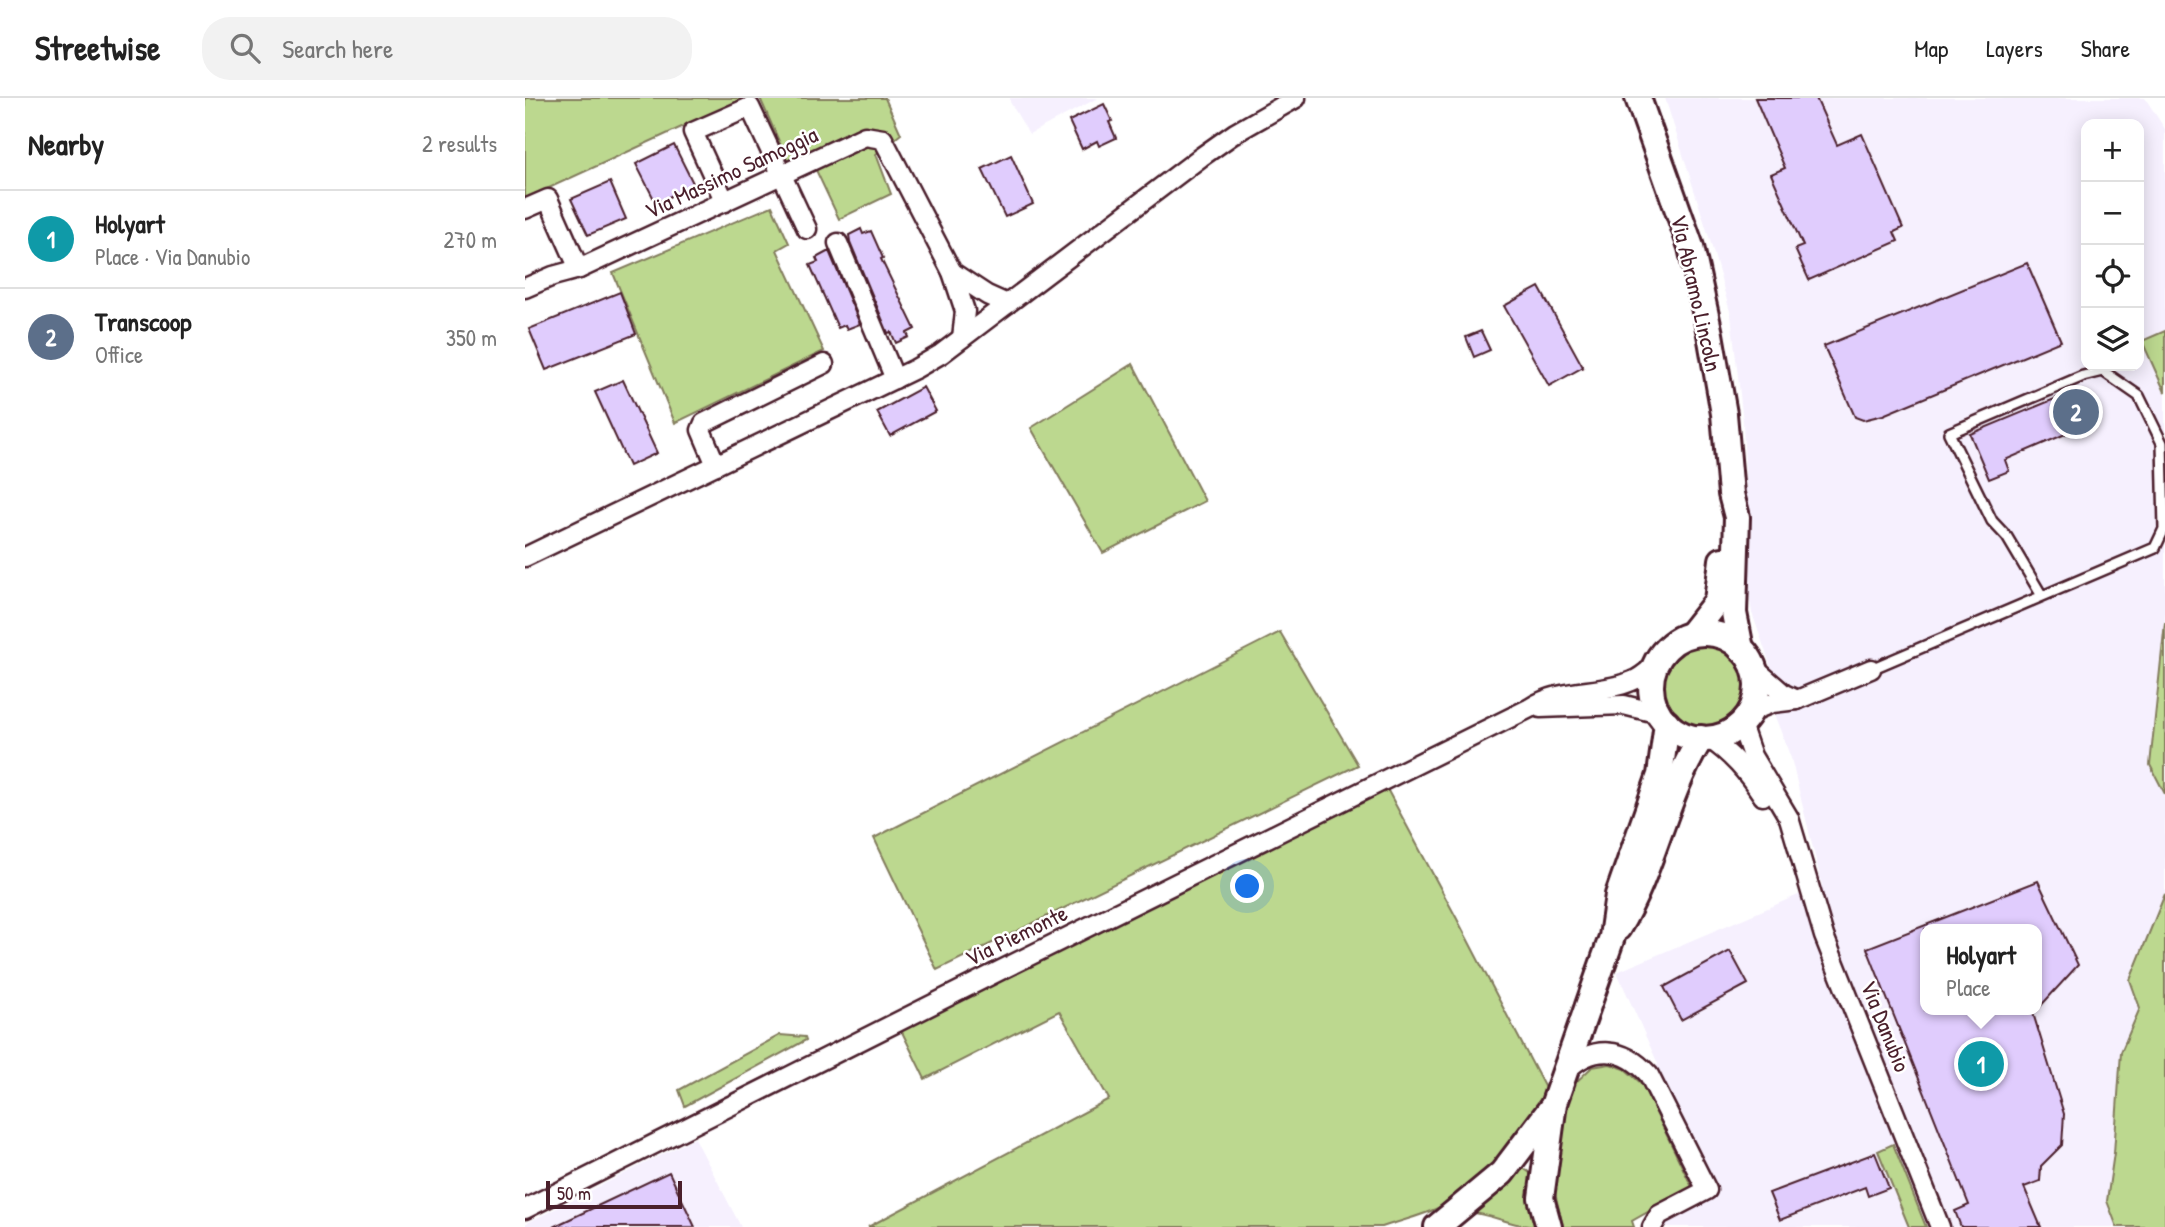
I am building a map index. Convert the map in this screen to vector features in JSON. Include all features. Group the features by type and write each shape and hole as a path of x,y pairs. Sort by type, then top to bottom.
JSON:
{"street":[{"path":"525,557 895,379 941,354 1235,133 1296,98"},
{"name":"Via Abramo Lincoln","path":"1638,98 1691,247 1701,288 1724,414 1731,494 1737,517 1735,621 1747,658"},
{"path":"725,202 693,132 750,107 807,229"},
{"name":"Via Massimo Samoggia","path":"525,288 579,269 865,136 883,139 952,272 965,311 962,338"},
{"path":"525,209 548,199 579,269"},
{"path":"838,243 895,379"},
{"name":"Via Massimo Samoggia","path":"952,272 987,295 1007,304"},
{"path":"716,465 701,430 703,423 824,364"},
{"name":"Via Abramo Lincoln","path":"1691,634 1717,601 1725,512 1731,494"},
{"path":"1797,700 1784,694 1723,636 1708,633 1691,634 1675,641 1663,652 1655,665 1651,684 1653,701 1663,719 1683,734 1705,738 1729,732 1745,718 1772,703 1797,700 1871,668"},
{"path":"1745,718 1756,697 1756,681 1747,658"},
{"name":"Via Piemonte","path":"525,1209 1530,708 1543,699 1627,683 1655,665"},
{"name":"Via Piemonte","path":"1530,708 1612,704 1635,706 1663,719"},
{"name":"Via Danubio","path":"1745,718 1752,756 1789,818 1824,936 1940,1227"},
{"path":"1549,1227 1541,1198 1554,1103 1612,937 1618,895 1660,775 1663,719"},
{"path":"1612,937 1633,903 1678,781 1705,738"},
{"name":"Via Danubio","path":"1705,738 1729,752 1738,762 1796,841"},
{"path":"1566,1071 1574,1063 1591,1055 1608,1052 1624,1055 1638,1063 1649,1075 1707,1190 1659,1215 1652,1227"},
{"path":"1437,1227 1502,1173 1554,1103"}],"lane":[{"path":"1871,668 2042,596 2155,548 2164,529 2162,443 2139,396 2103,371 2083,376 1949,433 1992,522 2007,537 2042,596"}],"shaded area":[{"path":"1010,98 1098,98 1029,134"},
{"path":"1665,98 2145,98 2165,129 2165,331 2144,341 2144,119 2081,119 2081,371 2144,371 2144,346 2165,392 2165,622 2150,765 2165,794 2165,894 2130,980 2140,1008 2121,1052 2114,1153 2107,1201 2117,1227 1640,1227 1707,1190 1649,1075 1658,1064 1617,972 1822,885 1791,758 1774,714 1771,667 1752,613 1746,575 1747,515 1743,421 1731,315"},
{"path":"695,1138 741,1227 525,1227 525,1224"}],"green space":[{"path":"525,98 745,98 525,199"},
{"path":"760,98 885,98 901,134 876,154 891,194 839,219 808,153 788,162"},
{"path":"772,206 789,243 777,250 824,351 675,423 613,273"},
{"path":"2165,331 2165,392 2144,345 2144,340"},
{"path":"1133,364 1205,501 1103,553 1031,428"},
{"path":"2165,622 2165,794 2150,765"},
{"path":"1280,632 1358,765 937,970 874,838"},
{"path":"1704,643 1720,647 1734,656 1743,670 1747,686 1743,702 1734,716 1720,725 1704,729 1688,725 1674,716 1665,702 1661,686 1665,670 1674,656 1688,647"},
{"path":"1387,789 1547,1092 1517,1141 1473,1185 1442,1206 1382,1227 868,1227 1109,1099 1059,1011 925,1079 901,1030"},
{"path":"2165,894 2165,1227 2117,1227 2107,1201 2114,1153 2121,1052 2140,1008 2130,980"},
{"path":"780,1035 805,1037 806,1040 685,1106 679,1090"},
{"path":"1610,1064 1625,1069 1642,1084 1692,1187 1632,1221 1634,1227 1563,1227 1554,1189 1556,1127 1575,1083 1592,1067"},
{"path":"1893,1144 1926,1227 1909,1227 1878,1151"},
{"path":"1522,1167 1530,1173 1540,1227 1469,1212"}],"building":[{"path":"1755,98 1816,98 1837,145 1862,134 1903,228 1894,232 1898,241 1809,280 1795,249 1803,246 1771,174 1785,168"},
{"path":"1104,104 1116,138 1099,146 1097,141 1082,149 1069,121"},
{"path":"674,145 694,185 656,203 636,164"},
{"path":"1011,155 1033,204 1005,217 982,169"},
{"path":"610,182 626,219 588,235 571,199"},
{"path":"861,229 863,234 871,231 883,258 881,259 915,329 907,333 909,337 896,343 891,332 888,333 850,242 849,235"},
{"path":"829,251 860,324 847,329 845,325 838,328 810,265 818,262 816,258"},
{"path":"2027,263 2061,341 1883,415 1863,420 1855,417 1824,346"},
{"path":"1539,287 1583,367 1549,386 1504,306"},
{"path":"620,292 636,334 546,370 529,329"},
{"path":"1481,331 1490,350 1474,357 1466,337"},
{"path":"623,380 657,453 629,466 595,392"},
{"path":"923,387 936,411 890,436 877,412"},
{"path":"2074,391 2081,405 2086,402 2087,405 2091,404 2098,420 2005,460 2009,471 1989,479 1970,434"},
{"path":"2038,881 2078,965 2042,1005 2042,924 1928,924"},
{"path":"1920,927 1920,1015 2034,1015 2064,1114 2062,1145 2041,1166 2040,1181 2024,1187 2041,1227 1961,1227 1955,1211 1969,1205 1867,948"},
{"path":"1730,951 1748,984 1681,1020 1664,987"},
{"path":"1875,1153 1889,1188 1868,1196 1865,1187 1780,1220 1769,1193"},
{"path":"669,1172 695,1227 553,1227"}],"place":[{"name":"Transcoop","path":"2076,412"},
{"name":"Holyart","path":"1981,1064"}]}
